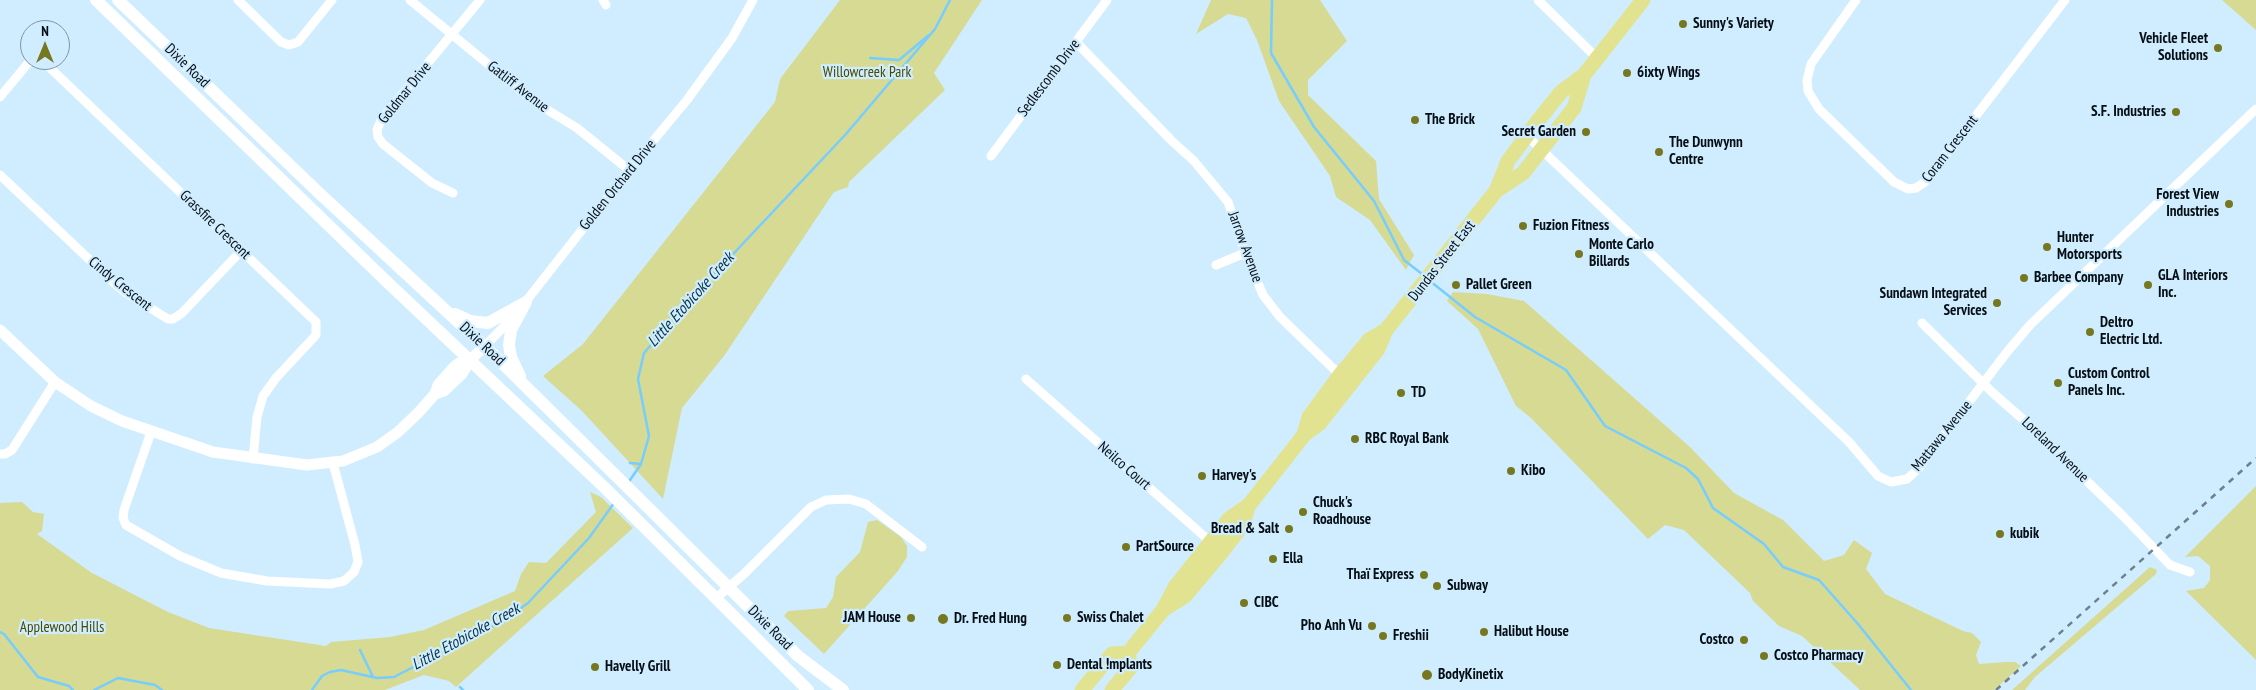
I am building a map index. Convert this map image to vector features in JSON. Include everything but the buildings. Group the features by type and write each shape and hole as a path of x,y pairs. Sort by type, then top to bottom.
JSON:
{"main road":[{"name":"Dixie Road","path":"96,0 636,518 808,690"},
{"name":"Dixie Road","path":"118,0 318,192 524,384 798,656 842,690"},
{"name":"Dundas Street East","path":"1112,690 1131,667 1128,653 1163,610 1185,596 1217,547 1242,526 1249,505 1304,435 1309,417 1345,381 1369,340 1386,330 1437,268 1496,191 1508,161 1527,136 1561,92 1584,75 1643,0"},
{"name":"Dundas Street East","path":"1496,191 1523,174 1574,108 1584,75"},
{"path":"445,310 470,321 488,323 526,302"},
{"path":"524,384 511,357 509,345 511,330 526,302"},
{"path":"1082,690 1112,654 1128,653"}],"street":[{"path":"238,0 281,42 288,45 298,42 332,0"},
{"name":"Gatliff Avenue","path":"410,0 533,101 577,128 629,170"},
{"name":"Goldmar Drive","path":"453,193 432,183 383,144 377,130 381,120 480,0"},
{"name":"Golden Orchard Drive","path":"0,330 55,382 106,414 151,432 205,450 253,459 307,465 333,463 355,458 391,437 435,394 438,385 454,367 459,363 470,360 526,302 714,64 753,0"},
{"name":"Sedlescomb Drive","path":"991,156 1107,0"},
{"path":"1538,0 1597,58"},
{"name":"Coram Crescent","path":"1856,0 1814,59 1808,75 1808,91 1819,109 1894,182 1908,189 1916,188 1925,182 2064,0"},
{"name":"Jarrow Avenue","path":"1076,42 1172,141 1194,161 1228,202 1245,253 1263,295 1274,310 1345,381"},
{"name":"Grassfire Crescent","path":"0,97 29,62 42,61 312,317 318,330 314,339 276,378 264,396 257,417 253,459"},
{"name":"Mattawa Avenue","path":"1527,136 1849,442 1878,476 1891,482 1907,479 1912,474 1946,435 2030,325 2256,109"},
{"name":"Cindy Crescent","path":"0,175 112,281 126,293 168,319 173,319 182,313 242,250"},
{"path":"1216,264 1245,253"},
{"name":"Loreland Avenue","path":"1922,323 2109,502 2170,565 2190,572"},
{"name":"Neilco Court","path":"1026,379 1217,547"},
{"path":"0,454 5,454 12,450 55,382"},
{"path":"151,432 124,510 123,518 126,525 180,556 221,573 267,581 330,584 344,581 354,572 358,562 355,545 333,463"},
{"path":"715,599 730,587 794,522 811,507 826,500 849,499 866,504 922,547"}],"green space":[{"name":"Willowcreek Park","path":"840,0 982,0 934,73 945,90 849,182 848,187 834,192 724,356 682,408 663,499 582,411 543,376 583,344 775,102 780,79"},
{"path":"1211,0 1320,0 1347,41 1308,80 1308,95 1376,161 1379,199 1414,255 1406,270 1370,220 1336,197 1330,176 1279,101 1257,40 1246,18 1228,14 1196,34"},
{"path":"2222,0 2256,0 2256,30"},
{"path":"1453,292 1487,294 1524,301 1691,448 1734,493 1783,520 1824,561 1844,555 1854,540 1872,553 1866,569 1885,594 1963,631 1972,633 1981,642 1976,655 1979,664 2015,662 2021,666 1994,690 1860,690 1802,636 1779,626 1753,601 1750,593 1684,530 1665,525 1648,539 1531,418 1516,406 1478,329 1447,301"},
{"path":"2256,486 2256,660 2186,591 2204,588 2210,580 2210,566 2198,556 2185,557"},
{"name":"Applewood Hills","path":"590,492 601,497 633,528 456,687 449,681 424,675 385,690 0,690 0,503 22,502 33,512 44,514 42,531 37,534 92,573 168,612 209,628 326,646 331,642 390,637 424,630 515,591 521,574 529,562 546,563 596,512"},
{"path":"877,520 901,537 907,546 907,557 898,571 824,654 784,616 788,611 826,608 833,597 836,577 860,552 868,522"},
{"path":"2150,567 2157,570 2156,574 2035,677 2025,690 2012,690"}],"waterway":[{"name":"Little Etobicoke Creek","path":"628,483 641,464 649,436 638,379 644,353 688,302 846,134 935,29 950,0"},
{"name":"Little Etobicoke Creek","path":"1272,0 1271,53 1314,127 1374,201 1404,260 1422,274"},
{"path":"870,58 899,60 929,35"},
{"name":"Little Etobicoke Creek","path":"1430,281 1475,317 1566,370 1605,426 1686,468 1698,479 1713,508 1764,544 1783,567 1819,580 1858,624 1911,690"},
{"path":"630,463 641,464"},
{"name":"Little Etobicoke Creek","path":"312,690 322,676 341,670 377,678 394,677 506,619 528,603 589,538 614,503"},
{"name":"Little Etobicoke Creek","path":"0,632 4,634 38,677 69,686 73,690"},
{"path":"360,650 373,677"},
{"name":"Little Etobicoke Creek","path":"94,690 118,678 155,685 162,690"},
{"path":"460,687 463,690"}],"railway":[{"path":"1996,690 2256,458"}],"place":[{"name":"Sunny's Variety","path":"1683,24"},
{"name":"Vehicle Fleet Solutions","path":"2218,48"},
{"name":"6ixty Wings","path":"1627,73"},
{"name":"S.F. Industries","path":"2176,112"},
{"name":"The Brick","path":"1415,120"},
{"name":"Secret Garden","path":"1586,132"},
{"name":"The Dunwynn Centre","path":"1659,152"},
{"name":"Forest View Industries","path":"2229,204"},
{"name":"Fuzion Fitness","path":"1523,226"},
{"name":"Hunter Motorsports","path":"2047,247"},
{"name":"Monte Carlo Billards","path":"1579,254"},
{"name":"Barbee Company","path":"2024,278"},
{"name":"Pallet Green","path":"1456,285"},
{"name":"GLA Interiors Inc.","path":"2148,285"},
{"name":"Sundawn Integrated Services","path":"1997,303"},
{"name":"Deltro Electric Ltd.","path":"2090,332"},
{"name":"Custom Control Panels Inc.","path":"2058,383"},
{"name":"TD","path":"1401,393"},
{"name":"RBC Royal Bank","path":"1355,439"},
{"name":"Kibo","path":"1511,471"},
{"name":"Harvey's","path":"1202,476"},
{"name":"Chuck's Roadhouse","path":"1303,512"},
{"name":"Bread & Salt","path":"1289,529"},
{"name":"kubik","path":"2000,534"},
{"name":"PartSource","path":"1126,547"},
{"name":"Ella","path":"1273,559"},
{"name":"Thaï Express","path":"1424,575"},
{"name":"Subway","path":"1437,586"},
{"name":"CIBC","path":"1244,603"},
{"name":"JAM House","path":"911,618"},
{"name":"Swiss Chalet","path":"1067,618"},
{"name":"Dr. Fred Hung","path":"943,619"},
{"name":"Pho Anh Vu","path":"1372,626"},
{"name":"Halibut House","path":"1484,632"},
{"name":"Freshii","path":"1383,636"},
{"name":"Costco","path":"1744,640"},
{"name":"Costco Pharmacy","path":"1764,656"},
{"name":"Dental !mplants","path":"1057,665"},
{"name":"Havelly Grill","path":"595,667"},
{"name":"BodyKinetix","path":"1427,675"}]}
